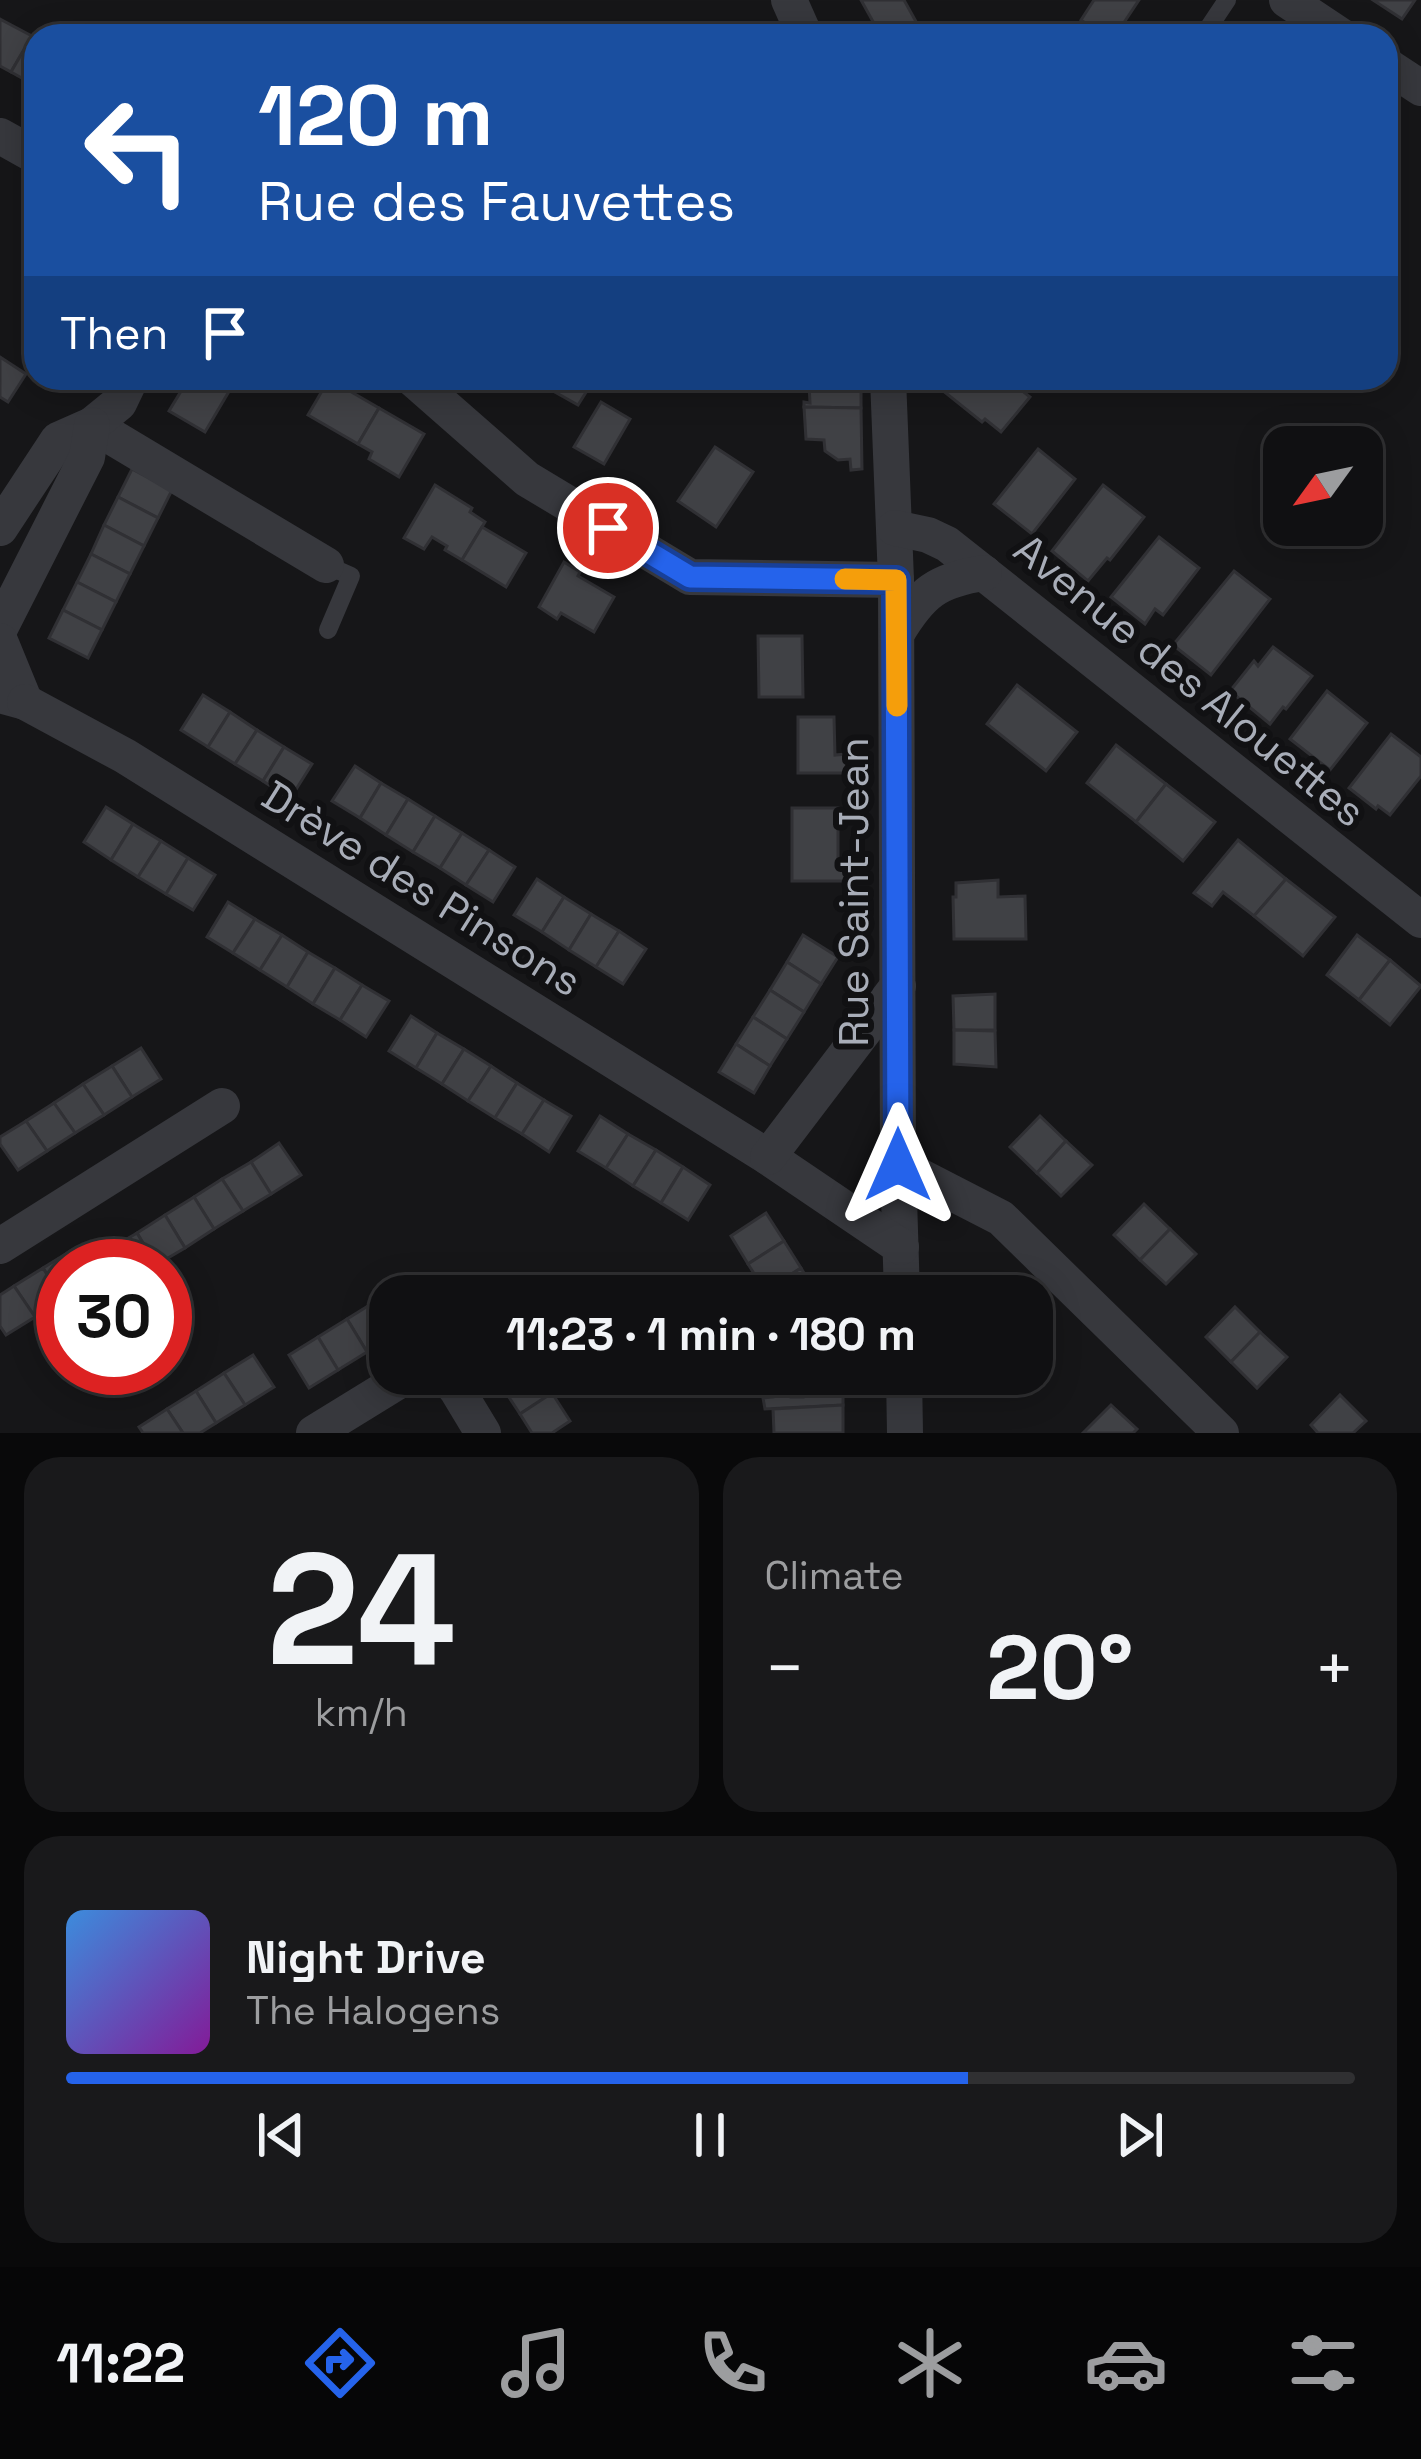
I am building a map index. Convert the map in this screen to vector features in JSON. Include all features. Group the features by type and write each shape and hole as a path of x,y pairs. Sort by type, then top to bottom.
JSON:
{"street":[{"path":"1287,0 1324,24"},
{"path":"0,528 58,440 92,425 119,403 125,390"},
{"path":"426,390 527,479 690,577 896,580"},
{"name":"Rue Saint-Jean","path":"889,390 897,633 902,1275"},
{"path":"92,425 326,566"},
{"path":"0,628 86,457 92,425"},
{"name":"Avenue des Alouettes","path":"895,528 947,544 1421,920"},
{"path":"897,633 915,604 936,586 984,573"},
{"name":"Drève des Pinsons","path":"0,641 12,698 124,756 768,1157 902,1247"},
{"path":"768,1157 898,986"},
{"path":"0,1246 222,1106"},
{"path":"898,1165 1001,1218 1221,1433"},
{"path":"314,1433 376,1395"},
{"path":"460,1395 483,1433"},
{"path":"904,1395 905,1433"}],"lane":[{"path":"326,566 351,576 328,630"}],"building":[{"path":"861,0 904,0 917,24 874,24"},
{"path":"1094,0 1139,0 1123,24 1081,20"},
{"path":"1373,0 1415,0 1402,19"},
{"path":"0,19 24,32 24,50 11,72 0,66"},
{"path":"24,50 24,79 11,72"},
{"path":"0,357 24,377 8,402 0,397"},
{"path":"182,390 230,390 205,432 169,411"},
{"path":"323,390 348,390 379,408 358,444 308,415"},
{"path":"551,390 587,390 578,405"},
{"path":"809,390 861,390 861,408 804,407 804,402 810,403"},
{"path":"942,390 1021,390 1030,397 1001,432 985,419 982,422"},
{"path":"601,402 630,419 604,464 574,447"},
{"path":"804,407 861,408 862,469 851,470 850,459 838,460 825,451 824,440 806,439"},
{"path":"379,408 424,434 399,477 369,459 372,452 358,444"},
{"path":"715,447 753,472 716,527 678,501"},
{"path":"1038,449 1075,479 1032,534 994,504"},
{"path":"132,469 172,490 158,518 118,497"},
{"path":"435,485 485,522 462,560 432,537 424,549 404,538"},
{"path":"1103,485 1144,517 1088,581 1052,551"},
{"path":"118,497 158,518 144,546 104,525"},
{"path":"104,525 144,546 130,574 91,554"},
{"path":"482,527 526,553 506,587 462,560"},
{"path":"1159,537 1199,568 1163,615 1155,609 1145,624 1111,597"},
{"path":"91,554 130,574 116,602 77,582"},
{"path":"564,562 614,597 594,632 561,613 557,619 539,607"},
{"path":"1234,571 1270,599 1211,675 1173,645"},
{"path":"77,582 116,602 102,630 63,610"},
{"path":"63,610 102,630 88,658 49,638"},
{"path":"758,636 802,636 803,697 759,697"},
{"path":"1273,647 1312,676 1270,724 1230,691 1254,661 1258,666"},
{"path":"1017,685 1077,732 1046,771 987,724"},
{"path":"1327,691 1367,723 1330,770 1290,739"},
{"path":"203,695 230,712 208,747 181,730"},
{"path":"230,712 257,730 235,764 208,747"},
{"path":"798,717 834,717 835,755 847,754 847,773 798,773"},
{"path":"257,730 284,747 263,781 235,764"},
{"path":"1391,734 1421,757 1421,776 1390,815 1349,788"},
{"path":"1116,745 1166,784 1136,822 1087,783"},
{"path":"284,747 312,764 290,799 263,781"},
{"path":"355,766 381,783 360,818 332,801"},
{"path":"381,783 408,799 386,835 360,818"},
{"path":"1166,784 1215,822 1183,861 1136,822"},
{"path":"408,799 435,816 413,852 386,835"},
{"path":"106,807 133,824 111,860 84,842"},
{"path":"792,808 838,808 838,862 848,862 847,881 792,881"},
{"path":"435,816 462,833 440,868 413,852"},
{"path":"133,824 161,841 138,877 111,860"},
{"path":"462,833 489,850 466,885 440,868"},
{"path":"1238,840 1286,879 1254,916 1223,892 1212,906 1194,893"},
{"path":"161,841 188,858 166,894 138,877"},
{"path":"489,850 515,867 493,902 466,885"},
{"path":"188,858 215,875 193,910 166,894"},
{"path":"537,879 564,897 542,932 514,915"},
{"path":"1286,879 1335,917 1303,956 1254,916"},
{"path":"998,880 998,897 1025,896 1026,939 954,939 956,883"},
{"path":"564,897 591,914 569,950 542,932"},
{"path":"228,902 255,919 233,953 207,937"},
{"path":"591,914 619,931 596,967 569,950"},
{"path":"255,919 282,935 260,970 233,953"},
{"path":"619,931 646,949 623,984 596,967"},
{"path":"282,935 308,952 287,987 260,970"},
{"path":"803,935 838,957 821,984 787,962"},
{"path":"1357,935 1390,960 1359,1000 1327,975"},
{"path":"308,952 335,968 313,1004 287,987"},
{"path":"1390,960 1421,986 1390,1025 1359,1000"},
{"path":"787,962 821,984 804,1012 770,990"},
{"path":"335,968 362,985 340,1020 313,1004"},
{"path":"362,985 389,1001 366,1037 340,1020"},
{"path":"770,990 804,1012 787,1039 753,1017"},
{"path":"995,994 995,1030 954,1030 953,996"},
{"path":"411,1016 437,1033 416,1068 389,1051"},
{"path":"753,1017 787,1039 770,1066 736,1044"},
{"path":"954,1030 995,1031 996,1067 954,1064"},
{"path":"437,1033 464,1049 442,1084 416,1068"},
{"path":"736,1044 770,1066 754,1093 719,1072"},
{"path":"141,1048 161,1079 132,1097 112,1066"},
{"path":"464,1049 491,1066 468,1101 442,1084"},
{"path":"112,1066 132,1097 104,1115 83,1084"},
{"path":"491,1066 517,1083 495,1118 468,1101"},
{"path":"517,1083 544,1100 522,1134 495,1118"},
{"path":"83,1084 104,1115 75,1133 54,1103"},
{"path":"544,1100 571,1116 549,1152 522,1134"},
{"path":"54,1103 75,1133 47,1151 26,1121"},
{"path":"600,1116 628,1134 606,1168 578,1151"},
{"path":"1040,1116 1066,1141 1037,1173 1010,1147"},
{"path":"26,1121 47,1151 18,1170 0,1137"},
{"path":"628,1134 656,1150 633,1186 606,1168"},
{"path":"1066,1141 1092,1165 1061,1196 1037,1173"},
{"path":"279,1143 301,1175 271,1194 251,1162"},
{"path":"656,1150 683,1167 661,1203 633,1186"},
{"path":"251,1162 271,1194 243,1211 222,1179"},
{"path":"683,1167 710,1185 688,1220 661,1203"},
{"path":"222,1179 243,1211 214,1229 194,1197"},
{"path":"194,1197 214,1229 192,1243 192,1239 180,1239 165,1215"},
{"path":"1144,1204 1170,1229 1140,1260 1114,1235"},
{"path":"766,1213 784,1241 748,1264 731,1236"},
{"path":"165,1215 180,1239 141,1239 137,1233"},
{"path":"1170,1229 1196,1254 1166,1284 1140,1260"},
{"path":"784,1241 801,1268 790,1275 755,1275 748,1264"},
{"path":"36,1272 36,1316 35,1317 14,1286"},
{"path":"14,1286 35,1317 6,1335 0,1326 0,1295"},
{"path":"369,1305 369,1351 367,1352 347,1319"},
{"path":"1235,1307 1260,1332 1231,1362 1206,1337"},
{"path":"347,1319 367,1352 338,1370 318,1337"},
{"path":"1260,1332 1287,1357 1257,1388 1231,1362"},
{"path":"318,1337 338,1370 309,1388 289,1355"},
{"path":"253,1355 274,1387 245,1405 224,1373"},
{"path":"224,1373 245,1405 216,1423 196,1391"},
{"path":"196,1391 216,1423 200,1433 183,1433 167,1409"},
{"path":"508,1395 549,1395 520,1414"},
{"path":"553,1395 570,1421 552,1433 532,1433 520,1414"},
{"path":"843,1395 843,1405 765,1409 763,1398"},
{"path":"1340,1395 1366,1421 1353,1433 1318,1433 1311,1425"},
{"path":"843,1405 843,1433 774,1433 773,1409"},
{"path":"1111,1405 1137,1429 1133,1433 1083,1433"},
{"path":"167,1409 183,1433 143,1433 139,1427"}],"slow traffic":[{"path":"845,579 896,580 897,706"}],"route":[{"path":"608,528 690,577 896,580 898,1165"}]}
